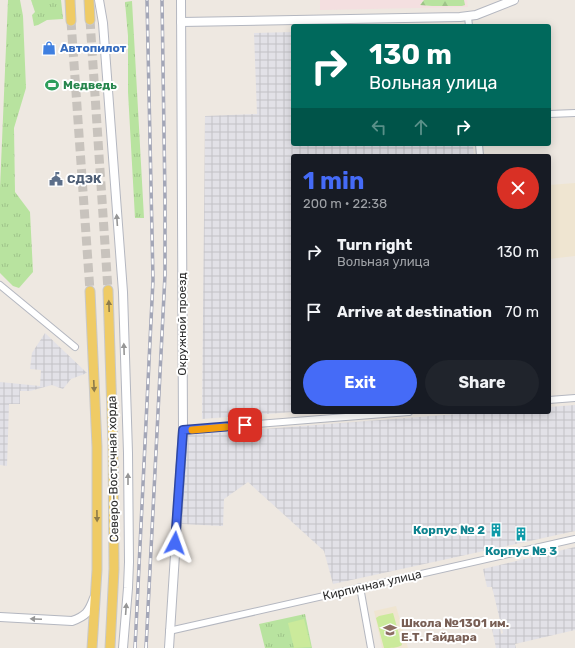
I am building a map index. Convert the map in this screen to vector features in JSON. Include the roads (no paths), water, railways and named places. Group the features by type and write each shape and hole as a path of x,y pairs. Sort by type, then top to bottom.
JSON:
{"main road":[{"path":"70,0 71,21"},
{"path":"89,0 90,20"},
{"name":"Северо-Восточная хорда","path":"108,290 113,446 114,569 110,648"},
{"name":"Северо-Восточная хорда","path":"90,291 98,447 96,589 92,648"}],"street":[{"path":"99,0 103,23 123,292 128,454 128,588 123,648"},
{"name":"Окружной проезд","path":"169,648 183,430 181,0"},
{"path":"181,22 468,17 514,0"},
{"path":"468,17 469,24"},
{"path":"551,114 575,112"},
{"path":"0,285 75,347"},
{"path":"551,400 575,398"},
{"path":"183,430 384,414"},
{"name":"Кирпичная улица","path":"169,631 575,539"},
{"path":"360,588 371,648"},
{"path":"0,617 72,620 82,617 88,612 96,589"}],"tunnel":[{"path":"90,20 108,290"},
{"path":"71,21 90,291"}],"railway":[{"path":"135,648 153,280 147,0"},
{"path":"146,648 165,275 162,0"}],"place":[{"name":"Автопилот","path":"49,48"},
{"name":"Медведь","path":"52,85"},
{"name":"СДЭК","path":"56,179"},
{"name":"Корпус № 2","path":"496,530"},
{"name":"Корпус № 3","path":"521,534"},
{"name":"Школа №1301 им. Е.Т. Гайдара","path":"390,630"}]}
